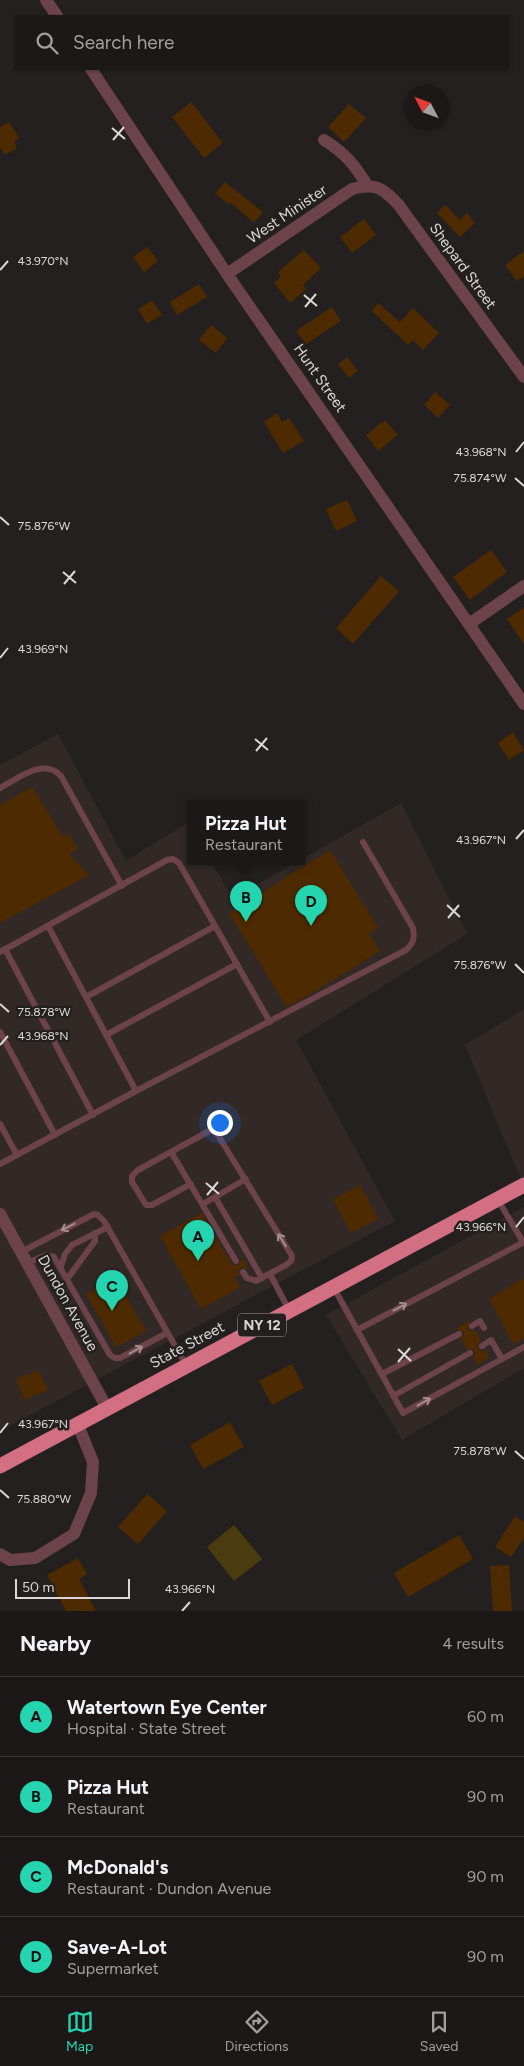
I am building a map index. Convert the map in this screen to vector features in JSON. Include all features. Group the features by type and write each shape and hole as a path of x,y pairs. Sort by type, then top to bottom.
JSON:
{"highway":[{"name":"State Street","path":"0,1466 524,1185"}],"street":[{"path":"46,0 56,15"},
{"name":"Hunt Street","path":"92,70 228,274 524,704"},
{"path":"324,140 338,149 353,163 367,185"},
{"name":"West Minister","path":"228,274 352,189 367,185"},
{"name":"Shepard Street","path":"367,185 384,190 398,204 524,377"},
{"path":"469,624 524,586"},
{"name":"Dundon Avenue","path":"0,1214 108,1408"},
{"path":"0,1554 10,1560 36,1558 74,1534 91,1492 94,1462 78,1425"}],"lane":[{"path":"0,788 37,769 46,767 55,770 61,776 122,886"},
{"path":"0,1164 406,950 412,944 415,937 413,928 363,842"},
{"path":"93,1115 3,951 167,860 173,859 180,863 270,1022"},
{"path":"48,926 136,1091"},
{"path":"86,997 215,926"},
{"path":"106,1035 238,964"},
{"path":"0,1032 55,1135"},
{"path":"0,1124 17,1155"},
{"path":"191,1184 152,1205 142,1201 132,1182 132,1176 138,1170 211,1130 216,1132 292,1256 291,1261 286,1265 256,1281 251,1281 243,1272"},
{"path":"171,1152 236,1261"},
{"path":"203,1204 246,1179"},
{"path":"215,1197 262,1278"},
{"path":"357,1330 523,1242 497,1199"},
{"path":"24,1258 94,1214 101,1217 186,1366"},
{"path":"61,1266 65,1254 72,1245 108,1227"},
{"path":"68,1278 95,1240 95,1233"},
{"path":"24,1258 46,1254 54,1257 68,1278 110,1355 115,1358 120,1358 167,1332"},
{"path":"270,1274 289,1310"},
{"path":"333,1287 403,1413 524,1347"},
{"path":"472,1326 480,1321 484,1328"},
{"path":"382,1374 458,1334"},
{"path":"482,1346 490,1338 502,1359"},
{"path":"393,1396 470,1353"}],"shaded area":[{"path":"58,734 126,861 187,823 187,865 212,865 233,898 291,865 305,865 305,857 401,803 467,934 296,1040 395,1221 0,1431 0,765"},
{"path":"524,1009 524,1187 465,1045"},
{"path":"524,1207 524,1368 402,1440 326,1315"},
{"path":"234,1525 262,1559 234,1581 207,1547"}],"building":[{"path":"191,102 223,143 204,158 172,117"},
{"path":"349,104 366,118 344,142 328,127"},
{"path":"9,122 19,138 14,141 17,148 5,155 0,147 0,127"},
{"path":"225,182 263,212 254,223 230,202 228,204 215,193"},
{"path":"445,205 460,220 467,213 475,223 460,237 437,213"},
{"path":"364,219 376,235 352,253 340,237"},
{"path":"147,247 158,261 144,272 133,257"},
{"path":"304,250 321,268 303,285 306,289 290,303 274,283 281,277 278,272"},
{"path":"524,251 524,276 517,281 505,265"},
{"path":"199,284 207,297 177,315 170,302"},
{"path":"152,300 162,315 147,324 138,309"},
{"path":"378,303 400,322 413,308 439,333 423,350 413,340 408,345 372,311"},
{"path":"332,307 341,321 306,344 296,331"},
{"path":"211,325 227,338 216,353 199,340"},
{"path":"347,357 358,371 349,378 338,364"},
{"path":"435,392 450,405 438,418 424,405"},
{"path":"277,413 282,422 289,418 304,441 283,453 264,422"},
{"path":"385,420 398,435 378,451 366,435"},
{"path":"347,500 357,521 336,531 326,509"},
{"path":"491,550 507,572 470,600 453,577"},
{"path":"381,576 399,591 353,644 336,628"},
{"path":"524,607 524,644 507,619"},
{"path":"513,732 524,750 509,760 498,743"},
{"path":"32,787 63,837 68,834 78,849 69,854 89,875 0,923 0,805"},
{"path":"330,850 378,928 369,934 380,951 287,1007 229,913"},
{"path":"360,1185 378,1219 351,1233 333,1199"},
{"path":"202,1213 231,1264 239,1265 242,1257 249,1269 241,1268 238,1270 239,1275 234,1277 240,1287 201,1309 160,1236"},
{"path":"115,1278 146,1331 116,1347 86,1294"},
{"path":"524,1278 524,1338 513,1344 489,1299"},
{"path":"469,1321 468,1328 470,1331 475,1330 481,1341 477,1344 478,1348 480,1351 485,1350 489,1358 477,1365 473,1357 475,1354 474,1350 467,1349 461,1338 464,1335 463,1331 456,1329"},
{"path":"292,1364 304,1388 272,1405 259,1381"},
{"path":"39,1370 48,1390 24,1400 16,1379"},
{"path":"230,1422 244,1447 203,1469 190,1445"},
{"path":"147,1494 167,1511 138,1544 118,1527"},
{"path":"515,1516 524,1522 524,1538 511,1557 495,1547"},
{"path":"459,1535 473,1559 408,1597 394,1573"},
{"path":"78,1558 87,1574 79,1579 96,1611 66,1611 47,1575"},
{"path":"509,1565 512,1611 493,1611 490,1566"}],"place":[{"name":"Pizza Hut","path":"246,922"},
{"name":"Save-A-Lot","path":"311,926"},
{"name":"Watertown Eye Center","path":"198,1261"},
{"name":"McDonald's","path":"112,1311"}]}
